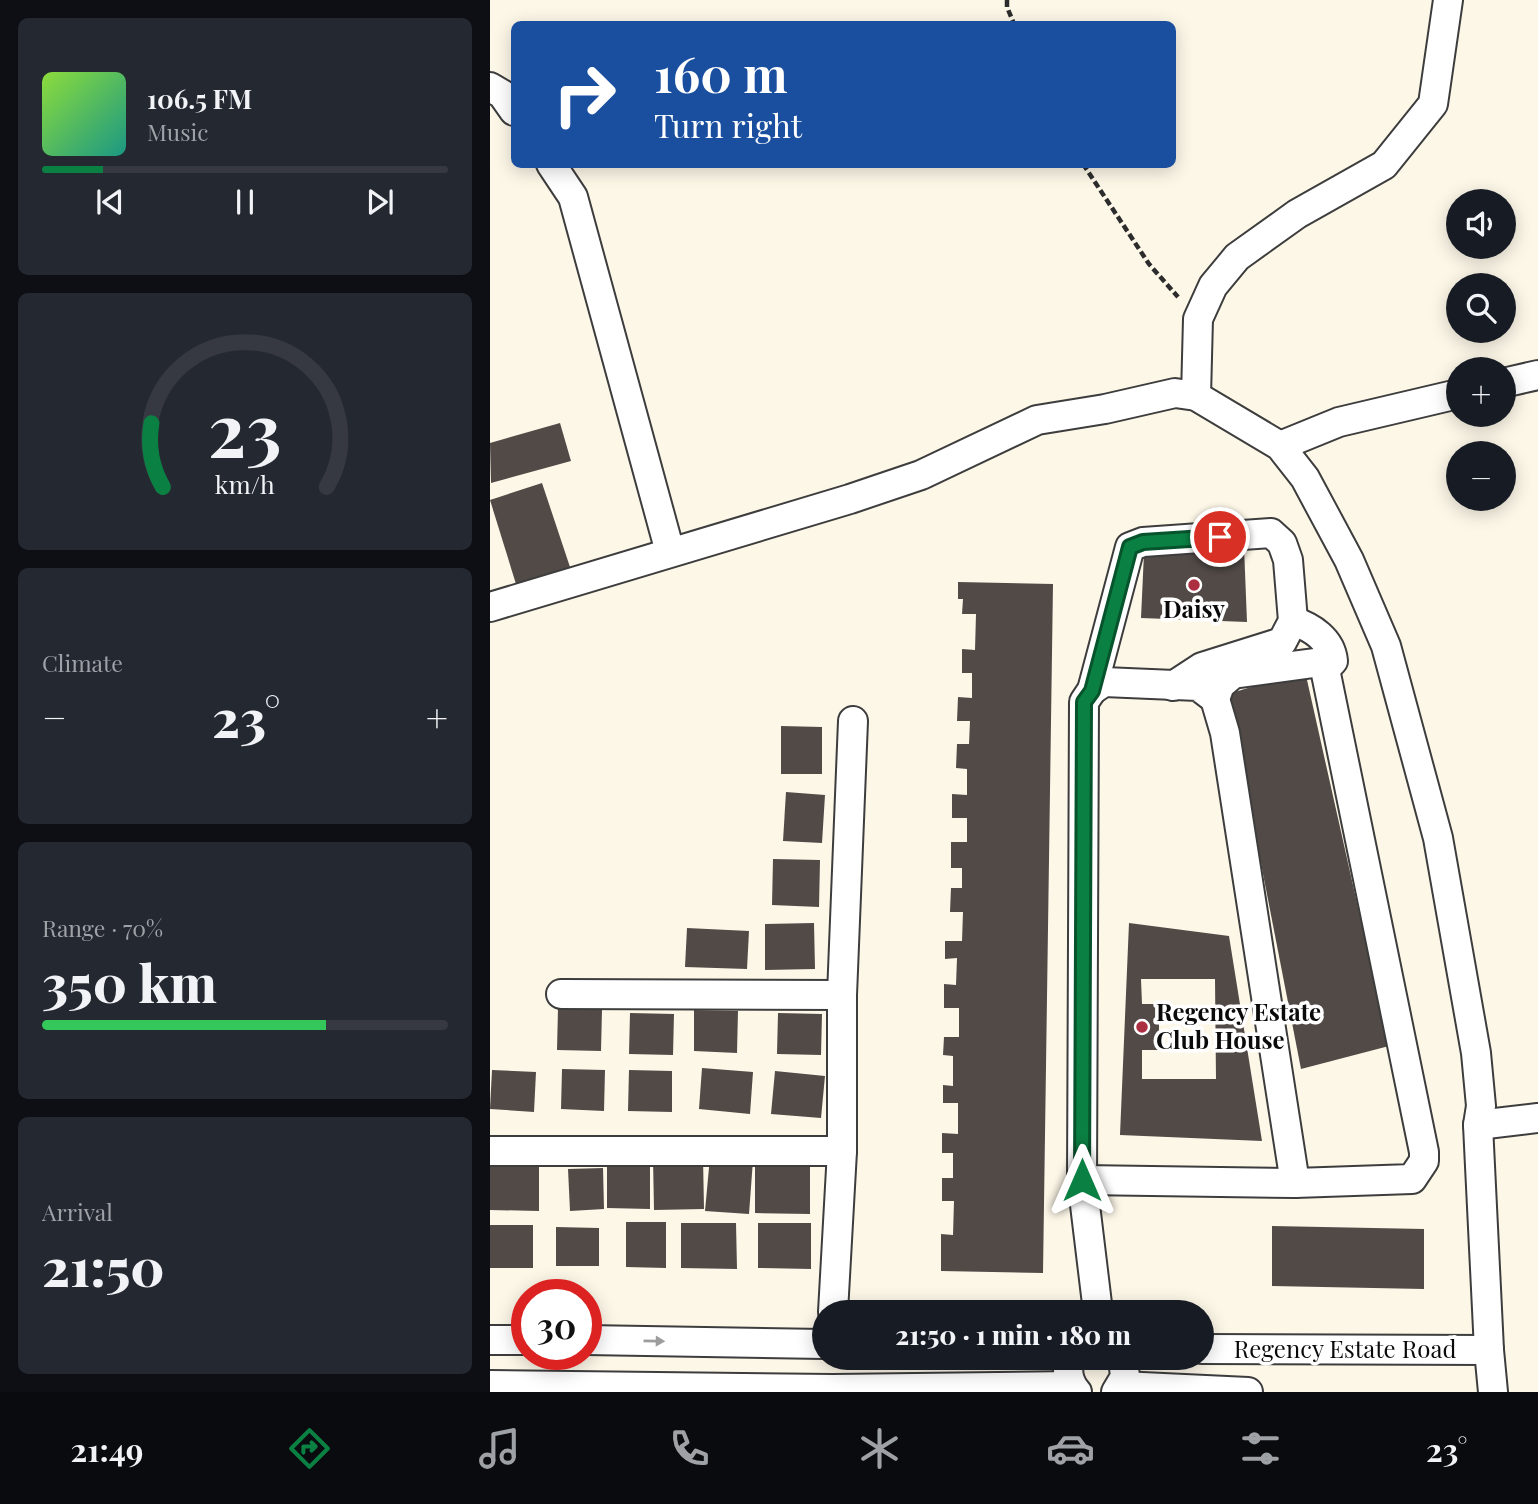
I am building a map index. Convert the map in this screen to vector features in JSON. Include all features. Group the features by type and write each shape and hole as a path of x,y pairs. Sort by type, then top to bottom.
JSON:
{"street":[{"path":"1196,396 1198,319 1213,286 1237,257 1297,214 1384,165 1433,104 1448,0"},
{"path":"490,87 502,94 511,107"},
{"path":"554,168 573,197 670,552"},
{"path":"1516,380 1538,375"},
{"path":"490,607 850,499 921,475 1038,420 1105,409 1175,393 1196,396 1280,446 1304,478 1343,548 1386,646 1438,838 1476,1053 1481,1106 1478,1125 1493,1392"},
{"path":"1280,446 1339,422 1446,397"},
{"path":"1092,691 1130,547 1143,542 1272,533 1282,543 1289,560 1293,621 1282,642 1202,667 1173,686"},
{"path":"1293,621 1307,626 1322,638 1333,656 1333,661 1325,669"},
{"path":"1082,1180 1296,1183 1412,1180 1423,1161 1421,1138 1325,669 1321,664 1314,663 1233,674 1220,685 1215,699"},
{"path":"1097,1300 1082,1180 1084,702 1092,691 1104,682 1198,686 1215,699 1222,715 1296,1183"},
{"path":"834,1300 842,1151 842,995 853,721"},
{"path":"561,994 842,995"},
{"path":"1478,1125 1538,1118"},
{"path":"490,1151 842,1151"},
{"path":"490,1340 511,1340"},
{"path":"602,1340 812,1344"},
{"name":"Regency Estate Road","path":"1214,1349 1489,1350"},
{"path":"832,1370 833,1389"},
{"path":"490,1385 1074,1389 1067,1370"},
{"path":"1119,1389 1125,1377 1124,1370"},
{"name":"Regency Estate Road","path":"1119,1389 1248,1392"}],"path":[{"path":"1007,0 1013,21"},
{"path":"1086,168 1149,264 1198,319"}],"building":[{"path":"560,423 571,461 491,483 490,443"},
{"path":"542,483 570,567 516,584 490,500"},
{"name":"Daisy","path":"1244,547 1247,622 1141,618 1144,553"},
{"path":"958,582 1053,584 1043,1273 941,1271 941,1234 953,1235 954,1201 942,1201 942,1178 953,1178 953,1153 942,1153 942,1133 958,1134 958,1103 943,1103 943,1085 953,1086 953,1056 943,1055 944,1037 959,1037 959,1008 944,1008 944,984 956,985 957,958 945,959 945,941 962,941 963,912 950,912 951,888 962,888 962,868 951,868 951,842 967,842 967,818 952,818 952,794 967,795 967,769 956,768 957,744 969,744 970,721 957,721 958,697 972,698 972,673 962,673 962,649 975,650 976,614 962,614 963,599 958,599"},
{"path":"1305,671 1389,1046 1301,1069 1228,694"},
{"path":"781,726 822,727 822,774 781,774"},
{"path":"786,792 825,795 822,843 783,841"},
{"path":"773,859 820,860 819,907 772,905"},
{"path":"814,923 815,969 765,970 765,924"},
{"name":"Regency Estate Club House","path":"1129,923 1229,936 1262,1141 1120,1135","holes":["1141,979 1215,979 1216,1079 1142,1079 1142,1050 1159,1050 1159,1004 1142,1004"]},
{"path":"687,928 749,931 747,969 685,967"},
{"path":"558,1009 602,1010 601,1051 557,1050"},
{"path":"694,1010 738,1011 737,1053 694,1051"},
{"path":"630,1013 674,1014 673,1055 629,1054"},
{"path":"778,1013 822,1014 821,1055 777,1054"},
{"path":"702,1068 753,1072 750,1114 699,1109"},
{"path":"562,1069 605,1070 604,1111 561,1109"},
{"path":"492,1070 536,1072 534,1112 490,1109"},
{"path":"629,1070 672,1071 672,1112 628,1111"},
{"path":"775,1071 825,1076 821,1118 771,1114"},
{"path":"607,1157 650,1157 650,1209 607,1208"},
{"path":"703,1157 704,1209 654,1210 653,1158"},
{"path":"710,1157 753,1160 749,1214 705,1211"},
{"path":"490,1159 539,1160 539,1211 490,1210"},
{"path":"755,1165 810,1165 810,1214 755,1213"},
{"path":"603,1168 604,1209 570,1211 568,1169"},
{"path":"626,1222 666,1222 666,1268 626,1267"},
{"path":"681,1223 736,1223 737,1269 681,1268"},
{"path":"758,1223 811,1223 811,1269 758,1268"},
{"path":"490,1225 533,1225 533,1268 490,1268"},
{"path":"1272,1226 1424,1229 1424,1289 1272,1286"},
{"path":"556,1227 599,1228 599,1266 556,1266"}],"place":[{"name":"Daisy","path":"1194,585"},
{"name":"Regency Estate Club House","path":"1142,1027"}],"route":[{"path":"1082,1180 1084,702 1092,691 1130,547 1143,542 1220,537"}]}
